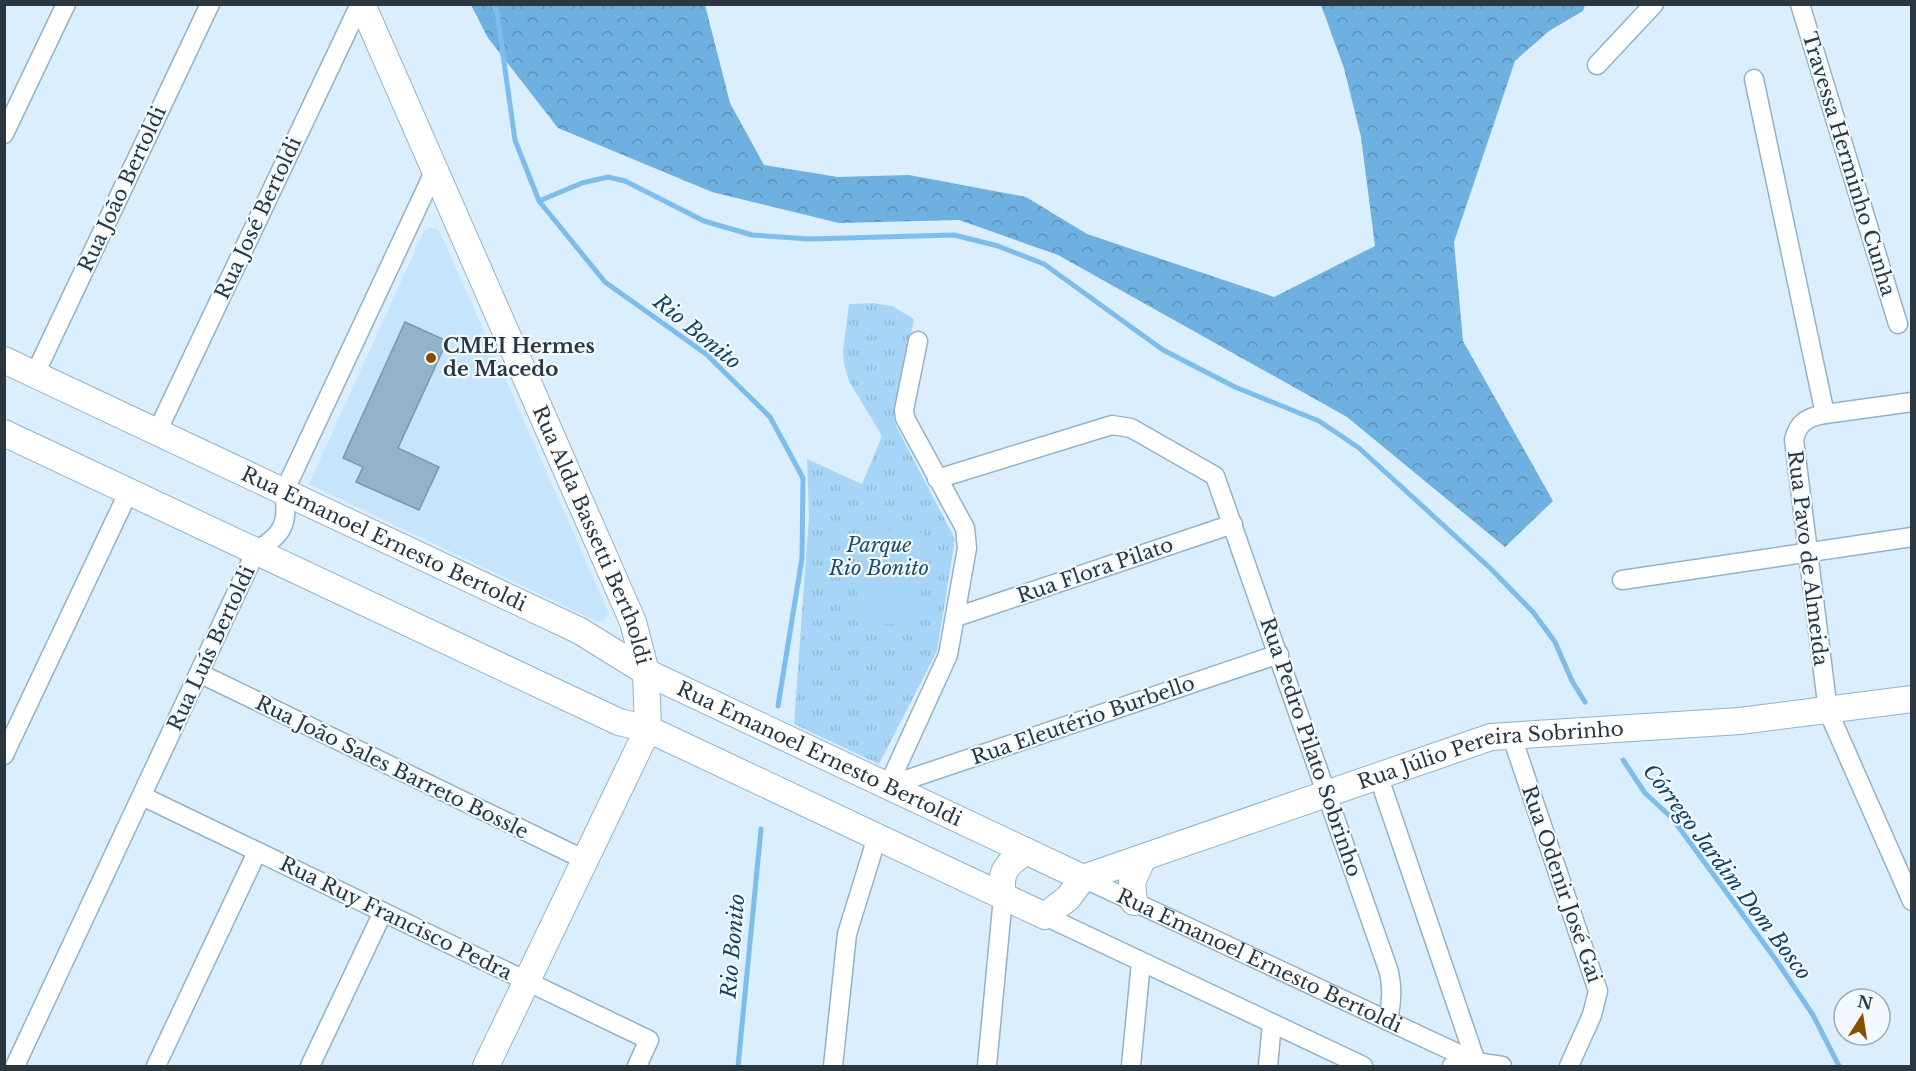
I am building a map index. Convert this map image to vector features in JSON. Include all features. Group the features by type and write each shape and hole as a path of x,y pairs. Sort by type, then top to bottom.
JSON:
{"main road":[{"name":"Rua Alda Bassetti Bertholdi","path":"361,4 633,622 646,672 648,729 486,1066"},
{"name":"Rua Emanoel Ernesto Bertoldi","path":"4,360 580,631 646,672 1083,878"},
{"path":"5,435 620,722 648,729 1045,916 1068,898 1083,878"},
{"name":"Rua Júlio Pereira Sobrinho","path":"1083,878 1478,740 1511,734 1702,724 1828,711 1911,699"},
{"path":"1003,897 1002,876 1006,866 1026,851"},
{"path":"1134,902 1132,882 1143,858"}],"street":[{"path":"4,134 66,4"},
{"name":"Rua João Bertoldi","path":"35,374 210,4"},
{"name":"Rua José Bertoldi","path":"157,432 361,4"},
{"path":"1597,65 1654,4"},
{"name":"Travessa Herminho Cunha","path":"1800,4 1898,324"},
{"path":"1754,80 1826,414"},
{"name":"Rua Luís Bertoldi","path":"15,1066 256,551 279,535 284,525 286,506 284,492 435,170"},
{"path":"888,786 944,667 952,643 967,538 965,528 909,425 904,410 918,341"},
{"name":"Rua Pavo de Almeida","path":"1911,402 1826,414 1806,420 1797,428 1794,440 1828,711 1911,897"},
{"name":"Rua Pedro Pilato Sobrinho","path":"938,478 1112,425 1131,428 1215,476 1389,972 1392,1000 1388,1021"},
{"path":"4,755 129,491"},
{"name":"Rua Flora Pilato","path":"956,617 1233,524"},
{"path":"1622,580 1911,537"},
{"name":"Rua Eleutério Burbello","path":"888,786 1279,654"},
{"name":"Rua João Sales Barreto Bossle","path":"199,673 585,860"},
{"name":"Rua Odenir José Gai","path":"1511,734 1598,991 1592,1015 1569,1066"},
{"path":"1378,775 1476,1062"},
{"name":"Rua Ruy Francisco Pedra","path":"142,796 649,1041 637,1066"},
{"path":"833,1066 847,934 877,837"},
{"path":"156,1066 257,852"},
{"name":"Rua Emanoel Ernesto Bertoldi","path":"1083,878 1476,1062"},
{"path":"987,1066 1003,897"},
{"path":"310,1066 383,912"},
{"path":"1045,916 1363,1066"},
{"path":"1131,1066 1141,962"},
{"path":"1268,1066 1272,1023"},
{"path":"1452,1066 1476,1062 1502,1066"}],"shaded area":[{"name":"CMEI Hermes de Macedo","path":"435,228 440,232 608,611 603,621 598,622 309,484 424,231"}],"green space":[{"path":"471,5 705,5 730,103 764,165 838,177 909,175 1026,197 1087,234 1274,297 1375,246 1361,137 1344,68 1321,5 1585,5 1583,11 1549,31 1515,61 1454,242 1463,341 1553,501 1505,547 1347,417 1058,255 959,220 839,223 712,192 558,128 488,38"},
{"name":"Parque Rio Bonito","path":"873,303 892,306 914,319 894,417 896,426 955,539 937,651 879,764 794,724 809,516 807,459 862,484 882,436 849,381 843,351 849,304"},
{"path":"861,529 924,533 919,625 856,622"}],"building":[{"path":"405,322 447,341 398,448 439,467 419,510 356,482 363,467 343,458"}],"waterway":[{"name":"Rio Bonito","path":"493,4 497,12 515,140 539,201 605,282 706,354 770,417 803,478 802,558 778,706"},
{"name":"Córrego Jardim Dom Bosco","path":"539,201 582,183 608,177 625,181 704,221 752,235 809,239 954,235 998,246 1044,264 1163,350 1235,387 1319,421 1359,448 1490,568 1533,612 1555,642 1572,681 1585,702"},
{"name":"Córrego Jardim Dom Bosco","path":"1623,760 1645,793 1672,818 1776,960 1813,1015 1839,1066"},
{"name":"Rio Bonito","path":"738,1066 761,829"}],"place":[{"name":"CMEI Hermes de Macedo","path":"431,358"}]}
